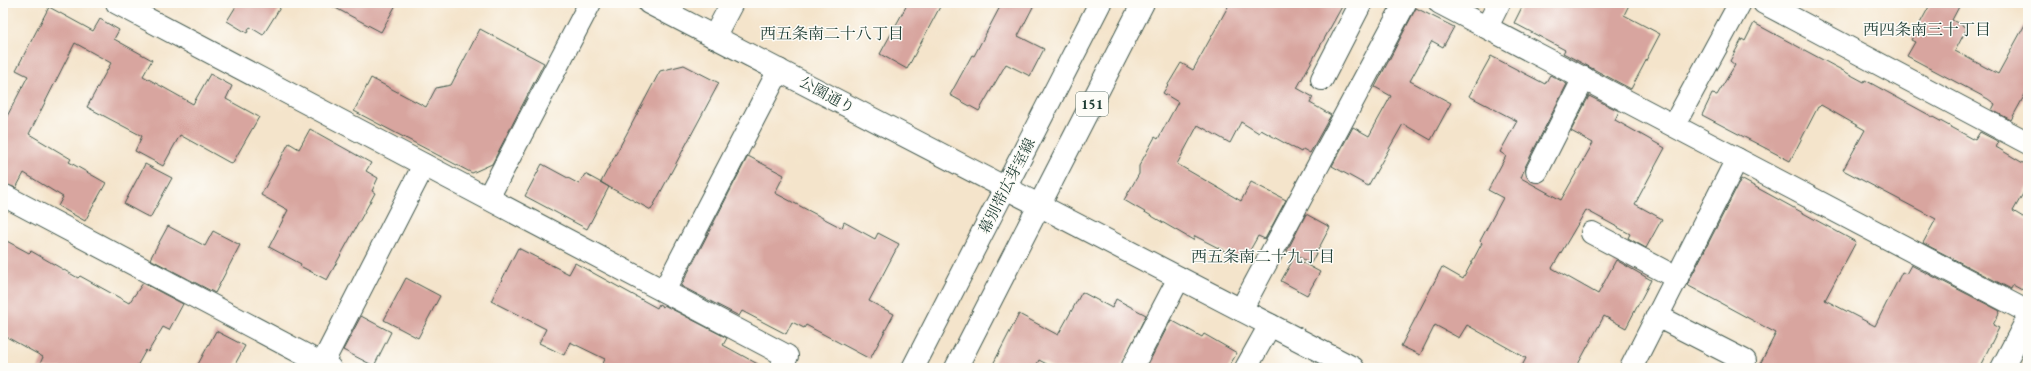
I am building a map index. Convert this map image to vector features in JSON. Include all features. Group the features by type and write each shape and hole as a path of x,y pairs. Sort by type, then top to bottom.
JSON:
{"street":[{"path":"117,3 787,356 781,368"},
{"path":"488,198 590,3"},
{"name":"公園通り","path":"649,3 1353,368"},
{"path":"714,37 732,3"},
{"name":"幕別帯広芽室線","path":"913,368 1100,3"},
{"name":"151","path":"956,368 1143,3"},
{"path":"1322,79 1361,3"},
{"path":"1240,310 1405,3"},
{"path":"1440,3 2028,312"},
{"path":"1487,28 1499,3"},
{"path":"1674,125 1740,3"},
{"path":"1764,3 2028,143"},
{"path":"664,291 779,70"},
{"path":"1537,171 1584,78"},
{"path":"1631,368 1738,159"},
{"path":"3,195 324,367 424,165"},
{"path":"1592,233 1677,278"},
{"path":"1132,368 1179,278"},
{"path":"1657,316 1745,361"},
{"path":"2002,368 2028,318"},
{"path":"1246,368 1270,325"}],"building":[{"path":"238,3 283,3 263,35 250,27 247,33 227,21"},
{"path":"326,3 397,3 381,32"},
{"path":"908,3 942,3 907,69 880,54"},
{"path":"1002,3 1035,3 1018,36 1044,49 1030,76 1006,64 979,111 950,95 972,55 974,56"},
{"path":"1230,3 1344,3 1297,88 1313,97 1310,103 1331,115 1310,153 1303,149 1301,152 1261,130 1259,133 1241,122 1230,143 1198,125 1177,164 1241,201 1251,182 1286,200 1265,239 1258,236 1244,261 1195,236 1193,240 1124,200 1139,174 1139,166 1155,137 1158,139 1178,102 1163,93 1181,63 1193,70"},
{"path":"1524,3 1630,3 1624,15 1660,34 1631,89 1563,53 1565,50 1514,23"},
{"path":"1931,3 1961,3 1952,20 1967,28 1955,51 1998,74 2028,19 2028,89 2011,120 1992,110 1995,104 1988,99 1907,56 1915,42 1911,40"},
{"path":"49,7 93,31 100,19 119,30 114,39 152,60 143,76 193,104 210,74 232,86 226,99 259,117 232,164 180,135 163,166 135,151 142,136 87,107 111,63 75,43 29,134 71,159 69,162 106,183 85,221 58,206 63,197 24,173 16,188 3,183 3,124 28,76 16,70"},
{"path":"1416,8 1454,27 1443,47 1432,41 1410,81 1451,103 1431,140 1403,124 1368,186 1332,166 1353,127 1369,136 1391,96 1375,87"},
{"path":"1754,23 1864,82 1865,80 1975,140 1980,132 1999,142 1996,147 2028,166 2028,185 2013,211 2028,220 2028,278 2022,290 2013,285 2011,289 1923,243 1936,219 1843,170 1865,130 1821,105 1818,107 1790,161 1702,115 1712,94 1717,95 1735,65 1730,61 1742,39 1745,41"},
{"path":"480,29 544,63 492,164 472,173 354,111 371,78 426,107 436,88 451,85"},
{"path":"1491,56 1545,84 1550,75 1567,84 1526,165 1521,178 1561,200 1593,143 1571,131 1589,96 1619,111 1615,120 1665,148 1635,204 1662,219 1646,248 1628,238 1630,234 1586,210 1552,268 1598,294 1616,260 1651,280 1626,328 1604,316 1576,368 1521,368 1526,358 1467,325 1459,338 1435,325 1420,355 1401,346 1442,267 1463,279 1482,243 1480,241 1503,198 1488,190 1506,156 1500,152 1517,121 1469,96"},
{"path":"684,65 719,83 651,210 601,182 660,71"},
{"path":"310,129 371,163 366,171 378,178 372,191 375,193 327,280 269,247 288,210 261,195 289,143 299,149"},
{"path":"748,156 784,175 775,193 842,228 844,222 875,239 878,233 899,244 869,301 894,314 870,359 806,325 804,328 792,322 786,334 742,311 739,316 681,286"},
{"path":"145,164 172,178 150,218 124,204"},
{"path":"542,164 579,184 585,174 609,187 587,229 525,196"},
{"path":"1741,179 1856,242 1825,300 1875,326 1902,272 1906,274 1911,265 2000,311 1993,325 1999,328 1979,368 1758,368 1776,333 1687,285"},
{"path":"1306,214 1330,227 1311,263 1287,251"},
{"path":"168,226 205,246 213,231 240,245 215,293 150,259"},
{"path":"3,239 29,253 31,251 78,278 80,276 129,303 143,283 183,304 169,330 163,327 148,352 146,350 136,368 38,368 43,357 3,335"},
{"path":"518,248 569,274 575,263 657,308 659,304 663,307 664,305 727,338 723,345 765,368 601,368 605,359 570,342 564,355 539,343 546,329 491,301"},
{"path":"1294,258 1320,272 1307,295 1281,281"},
{"path":"406,278 440,296 418,338 384,320"},
{"path":"1082,292 1112,308 1116,299 1146,315 1120,368 1054,368 1039,360 1035,368 991,368 1019,314 1058,335"},
{"path":"361,316 391,332 374,366 343,350"},
{"path":"1171,320 1202,337 1204,334 1237,353 1228,368 1146,368"},
{"path":"216,331 245,346 233,368 196,368"}],"district":[{"name":"西四条南三十丁目","path":"1927,29"},
{"name":"西五条南二十八丁目","path":"832,33"},
{"name":"西五条南二十九丁目","path":"1263,256"}]}
